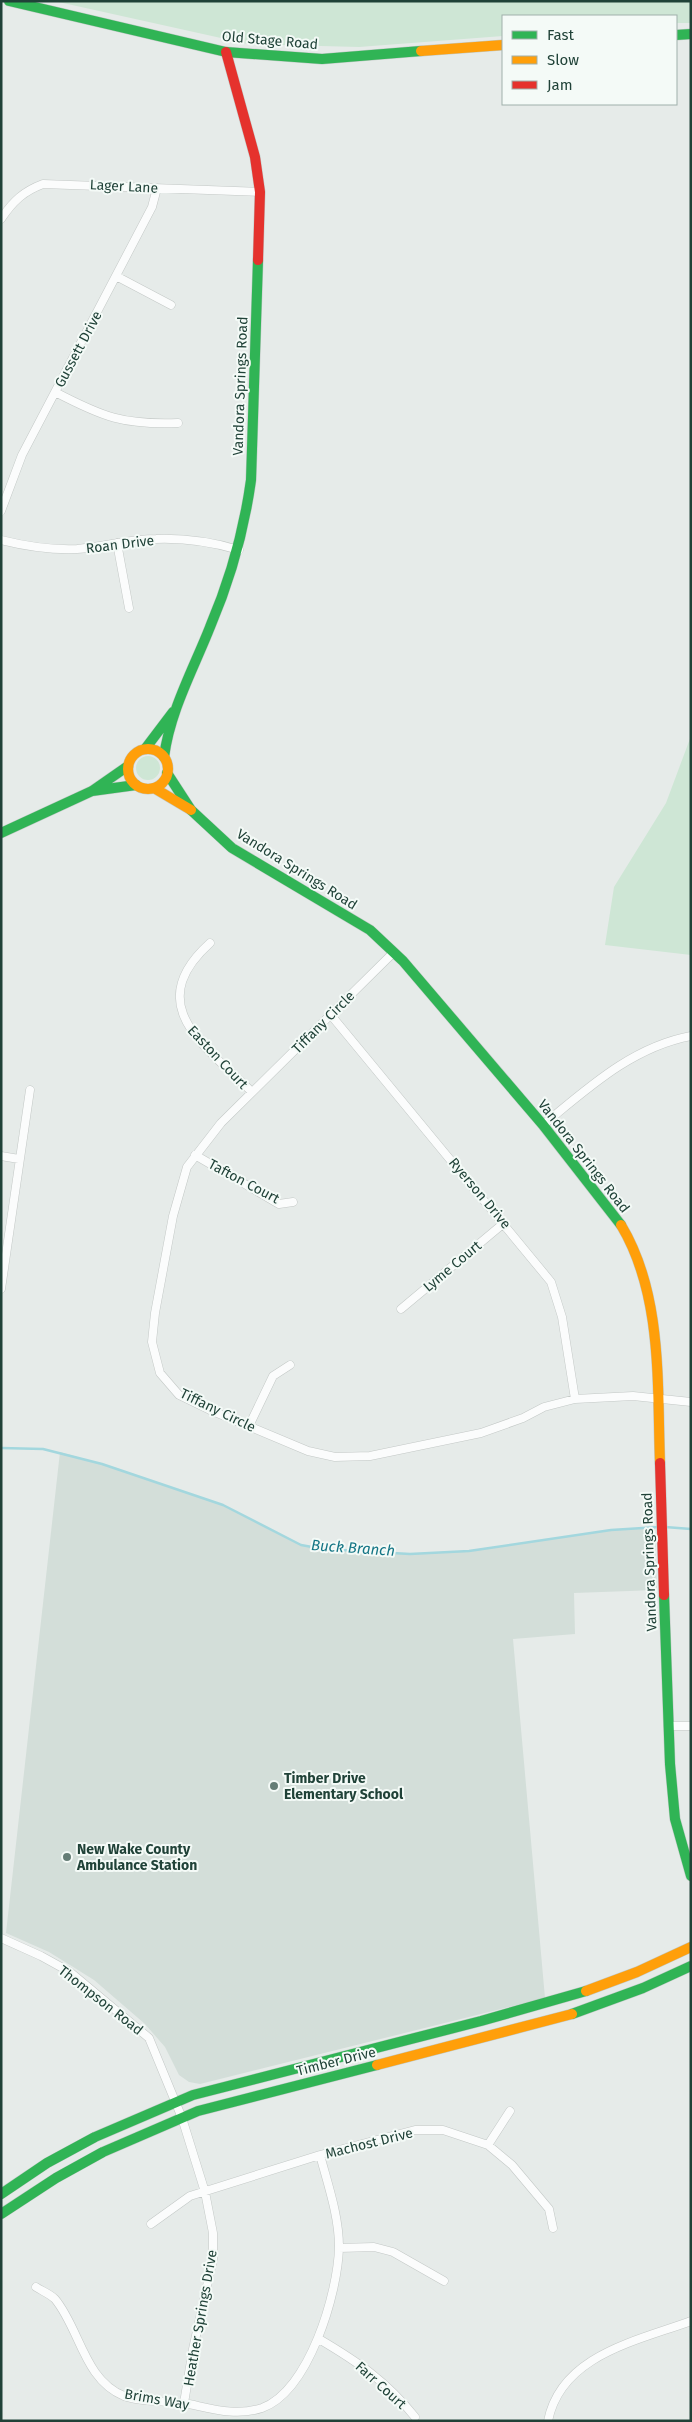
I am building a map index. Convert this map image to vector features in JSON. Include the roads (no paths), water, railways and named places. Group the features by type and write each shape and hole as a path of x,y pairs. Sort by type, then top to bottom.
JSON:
{"street":[{"name":"Old Stage Road","path":"9,1 226,52 261,56 322,59 502,45"},
{"path":"677,35 691,34"},
{"name":"Vandora Springs Road","path":"164,757 174,711 202,646 239,550 246,522 251,480 260,192 255,157 226,52"},
{"name":"Lager Lane","path":"1,218 11,204 28,189 44,184 260,192"},
{"name":"Gussett Drive","path":"1,511 22,455 152,207 157,188"},
{"path":"116,276 171,305"},
{"path":"55,392 96,413 123,422 150,424 178,423"},
{"name":"Roan Drive","path":"1,540 48,548 76,549 155,539 185,539 239,550"},
{"path":"116,544 129,608"},
{"name":"Vandora Springs Road","path":"145,748 174,711"},
{"path":"1,833 92,791 103,782 117,776 128,766 134,754 145,748 156,750 164,757 167,773 160,784 154,788 148,789 136,785 92,791"},
{"path":"128,766 129,777 136,785"},
{"name":"Vandora Springs Road","path":"167,773 191,810"},
{"name":"Vandora Springs Road","path":"154,788 191,810 232,848 370,930 403,961 543,1125 616,1217 630,1240 647,1286 652,1309 658,1397 668,1726 675,1819 691,1876"},
{"name":"Easton Court","path":"210,943 187,967 179,990 182,1015 192,1032 252,1092"},
{"name":"Tiffany Circle","path":"393,953 221,1123 195,1155 181,1184 155,1313 152,1342 160,1373 179,1394 308,1451 335,1457 370,1456 481,1433 523,1418 544,1407 575,1399 633,1396 658,1397 691,1402"},
{"name":"Ryerson Drive","path":"330,1014 551,1282 557,1296 575,1399"},
{"path":"543,1125 593,1084 637,1054 659,1044 691,1036"},
{"path":"1,1289 30,1090"},
{"name":"Tafton Court","path":"195,1155 279,1204 293,1202"},
{"path":"1,1156 19,1159"},
{"name":"Lyme Court","path":"401,1309 504,1223"},
{"path":"249,1426 273,1376 290,1365"},
{"path":"668,1726 691,1726"},
{"name":"Thompson Road","path":"1,1938 42,1956 70,1972 149,2038 182,2118"},
{"name":"Timber Drive","path":"1,2194 47,2163 96,2137 194,2095 491,2019 578,1994 637,1972 691,1947"},
{"name":"Timber Drive","path":"1,2214 56,2178 103,2152 199,2111 584,2010 643,1988 691,1966"},
{"path":"488,2145 510,2111"},
{"name":"Heather Springs Drive","path":"182,2118 205,2192 214,2233 213,2259 193,2349 184,2403"},
{"name":"Machost Drive","path":"150,2224 190,2196 320,2155 414,2130 443,2130 488,2145 512,2165 549,2209 553,2228"},
{"name":"Brims Way","path":"36,2287 54,2297 66,2314 91,2367 108,2387 124,2396 184,2403 228,2413 262,2408 287,2390 319,2339 332,2294 339,2248 333,2199 320,2155"},
{"path":"339,2248 374,2247 393,2252 444,2281"},
{"path":"548,2421 560,2388 589,2361 610,2351 691,2322"},
{"name":"Farr Court","path":"319,2339 363,2366 389,2388 415,2417"}],"waterway":[{"name":"Buck Branch","path":"1,1448 43,1449 102,1464 223,1505 301,1545 323,1549 410,1554 469,1551 611,1530 659,1527"},
{"name":"Buck Branch","path":"665,1527 691,1529"}],"place":[{"name":"Timber Drive Elementary School","path":"274,1786"},
{"name":"New Wake County Ambulance Station","path":"67,1857"}]}
